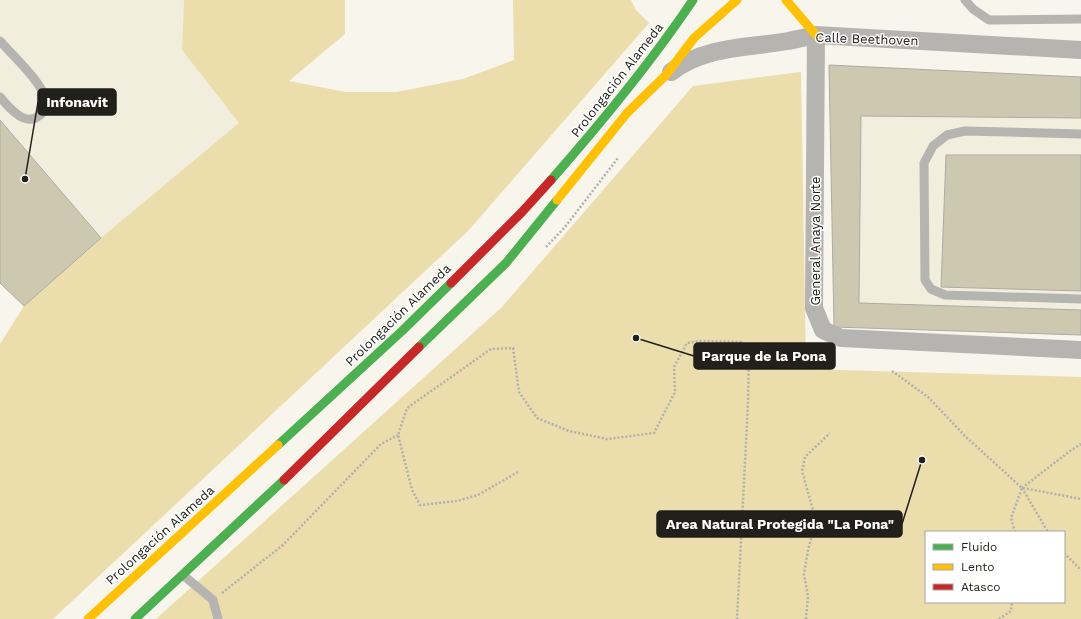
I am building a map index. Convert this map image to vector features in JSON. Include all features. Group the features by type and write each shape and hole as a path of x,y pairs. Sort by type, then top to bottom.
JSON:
{"main road":[{"path":"135,619 278,485 506,263 627,113 661,79 694,38 737,0"},
{"path":"786,0 816,35"},
{"path":"682,32 696,3"},
{"name":"Prolongación Alameda","path":"88,619 402,331 522,212 582,146 696,3"},
{"path":"627,113 638,91 669,50"}],"street":[{"name":"Calle Beethoven","path":"661,79 683,63 697,57 739,46 788,41 816,35 1081,50"},
{"name":"General Anaya Norte","path":"816,35 814,308 823,330 841,338 1081,350"}],"lane":[{"path":"966,0 974,9 989,20 1081,19"},
{"path":"0,41 38,84 45,94 49,104 44,112 36,118 26,119 12,112 0,97"},
{"path":"1081,134 965,131 947,135 933,146 924,163 924,193 925,280 931,289 945,295 1081,299"},
{"path":"183,575 213,600 218,619"}],"path":[{"path":"518,472 478,495 457,501 420,505 412,490 398,435 408,408 491,349 513,348 519,392 537,418 569,431 607,439 654,433 675,392 674,367 687,343 700,341 741,342 748,352 748,402 737,619"},
{"path":"892,372 928,397 965,436 1022,488 1047,531"},
{"path":"806,619 808,596 804,574 808,550 816,521 802,471 805,457 830,433"},
{"path":"213,600 283,545 381,444 398,435"},
{"path":"1015,531 1011,518 1022,488 1081,444"},
{"path":"1022,488 1081,499"},
{"path":"1065,554 1081,570"},
{"path":"999,619 1011,610 1012,603"}],"shaded area":[{"path":"0,0 184,0 182,50 239,123 101,238 0,120"},
{"path":"184,0 345,0 345,34 289,81 346,92 397,92 463,79 514,60 513,0 631,0 636,10 649,23 468,231 53,619 0,619 0,344 24,306 101,238 239,123 182,50"},
{"path":"829,65 1081,77 1081,335 834,327"},
{"path":"801,72 806,369 1081,377 1081,619 156,619 502,307 693,86"}],"building":[{"path":"829,65 1081,77 1081,118 861,116 859,303 1081,310 1081,335 834,327"},
{"path":"0,120 101,238 24,306 0,283"},
{"path":"946,155 1081,155 1081,291 941,287"}],"traffic: fast":[{"path":"551,180 625,92 660,47 693,0"},
{"path":"419,347 506,263 557,200"},
{"path":"278,445 402,331 451,283"},
{"path":"135,619 284,480"}],"traffic: slow":[{"path":"557,200 627,113 666,75 694,38 737,0"},
{"path":"786,0 816,35"},
{"path":"88,619 278,445"}],"traffic: jam":[{"path":"451,283 522,212 551,180"},
{"path":"284,480 419,347"}],"place":[{"name":"Infonavit","path":"25,179"},
{"name":"Parque de la Pona","path":"636,338"},
{"name":"Area Natural Protegida \"La Pona\"","path":"922,460"}]}
